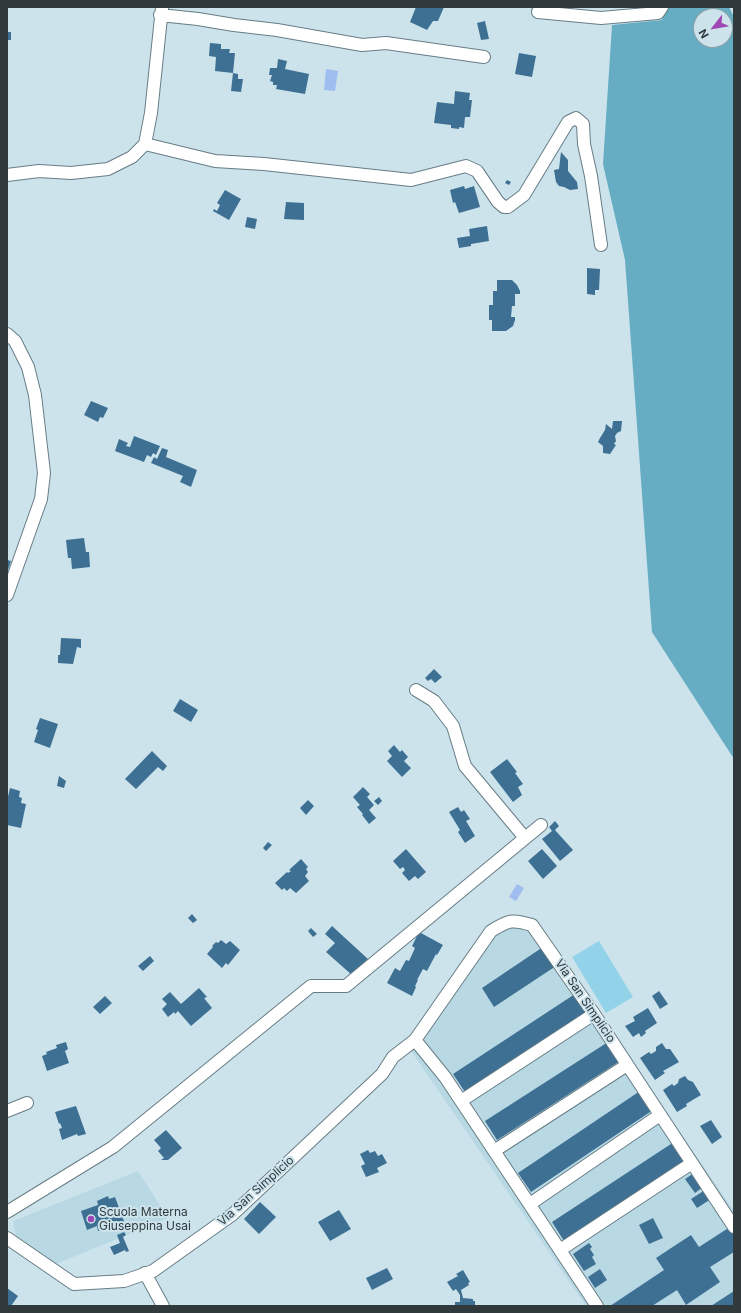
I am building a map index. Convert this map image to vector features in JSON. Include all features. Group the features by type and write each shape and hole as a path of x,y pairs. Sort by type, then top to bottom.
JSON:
{"street":[{"path":"538,12 602,18 658,13 662,7"},
{"path":"7,175 39,171 72,173 108,169 132,156 145,144 151,113 161,11 234,25 277,30 362,45 386,43 484,57"},
{"path":"145,144 216,161 264,164 411,180 466,166 477,171 498,202 504,207 508,207 524,195 568,122 576,118 583,124 584,144 591,176 601,245"},
{"path":"7,334 15,341 28,367 35,395 44,473 41,499 7,595"},
{"path":"416,690 434,700 453,726 465,766 525,838"},
{"path":"7,1212 113,1147 311,986 346,986 541,825"},
{"name":"Via San Simplicio","path":"7,1238 74,1284 124,1281 153,1271 233,1214 382,1074 393,1057 415,1040 491,931 505,922 517,920 532,925 594,1014 734,1227"},
{"path":"461,1101 594,1014"},
{"path":"415,1040 445,1077 597,1306"},
{"path":"494,1151 627,1065"},
{"path":"7,1111 28,1103"},
{"path":"530,1204 660,1115"},
{"path":"560,1250 692,1163"},
{"path":"145,1273 163,1306"}],"shaded area":[{"path":"667,7 729,7 693,8 693,48 733,48 733,15 734,17 734,759 652,632 625,260 603,164 612,25 662,20"},
{"path":"326,69 338,71 335,91 324,90"},
{"path":"517,884 524,888 516,901 509,897"},
{"path":"504,919 545,935 734,1211 734,1306 586,1306 409,1048 478,940"},
{"path":"599,941 633,997 606,1013 572,957"},
{"name":"Scuola Materna Giuseppina Usai","path":"138,1171 168,1218 56,1264 16,1236 13,1221"}],"building":[{"path":"416,7 444,7 438,21 433,21 427,30 410,22"},
{"path":"485,21 489,39 481,40 477,23"},
{"path":"7,32 11,32 11,40 7,40"},
{"path":"210,43 221,44 221,49 230,49 229,53 235,53 233,73 215,71 216,57 209,56"},
{"path":"519,53 536,56 532,77 515,74"},
{"path":"278,59 287,61 285,69 309,74 305,94 276,89 277,85 273,85 273,82 270,81 272,75 269,75 270,68 277,68"},
{"path":"233,73 238,74 238,79 243,79 241,92 231,91"},
{"path":"455,91 470,93 469,100 472,100 470,117 465,117 464,128 451,128 451,125 434,123 437,102 454,104"},
{"path":"561,152 568,160 568,171 577,182 578,189 570,190 559,186 556,182 554,170 559,169"},
{"path":"507,180 511,182 509,185 505,183"},
{"path":"464,186 465,189 474,186 480,207 459,213 455,202 453,203 450,190"},
{"path":"225,190 241,199 229,220 213,211 214,209 217,211 220,205 217,203"},
{"path":"286,202 304,203 304,220 284,219"},
{"path":"247,217 257,219 255,229 245,227"},
{"path":"487,226 489,241 459,248 457,238 470,236 469,229"},
{"path":"587,268 600,269 599,290 595,290 595,295 587,294"},
{"path":"497,280 512,280 520,291 520,294 515,294 515,306 512,306 511,317 515,317 513,326 506,331 492,331 492,320 489,320 489,305 493,305 493,291 497,291"},
{"path":"91,401 108,408 103,418 100,417 98,422 84,415"},
{"path":"613,421 622,421 621,431 615,436 616,441 614,444 616,445 610,454 603,453 603,446 598,442 605,430 606,424 612,429"},
{"path":"134,436 160,446 156,455 153,453 151,457 147,455 144,462 115,451 119,439 128,443 126,446 130,447"},
{"path":"162,448 168,450 166,457 197,470 191,487 180,482 183,476 151,463 154,457 157,459"},
{"path":"84,538 86,552 89,552 90,567 72,569 71,558 68,558 66,540"},
{"path":"7,560 11,561 7,573"},
{"path":"61,638 81,639 81,648 77,647 73,664 58,663"},
{"path":"434,669 442,677 435,683 431,679 428,681 425,678"},
{"path":"180,699 198,710 191,722 173,711"},
{"path":"40,718 58,724 50,748 34,742 38,730 36,729"},
{"path":"394,745 400,752 402,750 408,757 404,761 411,768 402,777 387,761 392,756 388,751"},
{"path":"152,751 167,766 163,771 158,767 136,789 125,779"},
{"path":"507,759 517,772 515,773 523,784 518,787 522,795 513,802 490,772"},
{"path":"59,776 66,781 64,788 57,786"},
{"path":"363,787 370,794 367,797 374,805 369,810 376,818 369,824 357,807 360,805 353,797"},
{"path":"10,788 20,791 19,797 22,798 21,803 26,804 21,828 7,825 7,801"},
{"path":"379,797 382,801 378,805 374,801"},
{"path":"308,800 314,806 306,815 300,808"},
{"path":"458,807 461,812 464,810 470,819 466,821 475,836 465,843 458,832 460,830 449,812"},
{"path":"555,821 559,826 555,830 573,850 560,861 542,839 552,831 549,827"},
{"path":"268,842 272,845 266,851 263,848"},
{"path":"406,849 426,872 418,879 415,876 409,881 402,873 405,870 403,867 400,869 393,861"},
{"path":"542,849 557,866 543,879 528,861"},
{"path":"301,859 308,867 306,869 308,872 305,876 309,881 296,893 290,888 287,891 284,888 282,890 275,883 287,872 288,873 291,871 289,870"},
{"path":"192,914 197,920 193,923 188,918"},
{"path":"332,926 368,959 353,976 326,952 335,943 325,934"},
{"path":"311,928 317,934 313,937 308,931"},
{"path":"419,932 443,945 437,955 436,954 427,971 423,969 417,980 412,996 387,983 395,968 400,971 406,960 409,961 415,948 412,946"},
{"path":"221,940 226,944 230,941 240,950 228,965 226,963 222,968 207,954 216,942 218,943"},
{"path":"543,947 556,966 494,1007 482,988"},
{"path":"150,956 154,961 143,971 138,966"},
{"path":"199,988 207,997 204,998 212,1008 191,1026 178,1011 175,1014 174,1012 168,1017 162,1009 167,1004 162,999 170,992 181,1004"},
{"path":"659,991 668,1004 660,1009 652,996"},
{"path":"575,994 587,1012 465,1092 453,1074"},
{"path":"105,996 112,1003 100,1014 93,1007"},
{"path":"648,1008 657,1023 645,1031 646,1033 641,1037 639,1033 633,1037 625,1026 635,1021 633,1017"},
{"path":"66,1042 68,1049 65,1051 69,1063 47,1071 42,1056 47,1054 46,1052 57,1048 56,1045"},
{"path":"608,1042 620,1061 497,1140 485,1121"},
{"path":"662,1043 666,1049 670,1049 679,1062 663,1071 665,1073 655,1080 640,1058 649,1052 651,1054 656,1051 656,1047"},
{"path":"685,1076 688,1080 693,1082 701,1095 686,1104 687,1106 677,1112 663,1090 672,1084 674,1086 678,1083 679,1079"},
{"path":"640,1091 653,1110 531,1192 518,1173"},
{"path":"76,1106 86,1134 78,1136 77,1134 62,1140 59,1129 62,1128 55,1112"},
{"path":"711,1120 722,1137 712,1144 700,1126"},
{"path":"166,1130 182,1148 168,1160 161,1160 164,1158 158,1151 161,1148 154,1140"},
{"path":"674,1142 686,1161 564,1241 552,1222"},
{"path":"368,1150 370,1153 375,1151 378,1156 382,1154 387,1163 377,1168 379,1172 366,1177 361,1166 365,1164 360,1154"},
{"path":"694,1173 703,1187 695,1193 685,1179"},
{"path":"705,1190 711,1199 697,1208 691,1199"},
{"path":"108,1196 109,1199 115,1197 125,1224 113,1229 112,1226 98,1231 97,1226 87,1230 81,1211 98,1205 97,1201"},
{"path":"260,1202 276,1217 259,1234 244,1219"},
{"path":"339,1210 351,1229 330,1241 318,1222"},
{"path":"653,1218 663,1238 649,1244 639,1225"},
{"path":"730,1227 734,1234 734,1252 710,1267 720,1282 686,1305 677,1290 652,1306 610,1306 664,1270 656,1258 691,1235 699,1247"},
{"path":"124,1232 126,1235 123,1237 129,1251 126,1252 125,1250 114,1255 110,1247 120,1243 117,1235"},
{"path":"589,1243 592,1247 590,1249 594,1255 592,1257 596,1264 584,1271 573,1254"},
{"path":"387,1268 393,1279 372,1290 366,1278"},
{"path":"600,1269 607,1280 595,1288 588,1277"},
{"path":"463,1270 470,1282 468,1283 469,1285 461,1290 463,1298 473,1299 473,1301 475,1301 475,1306 455,1306 455,1302 460,1302 460,1295 456,1289 453,1291 447,1282 458,1276 456,1274"},
{"path":"7,1288 18,1296 11,1306 7,1306"},
{"path":"734,1291 734,1306 711,1306"}],"place":[{"name":"Scuola Materna Giuseppina Usai","path":"91,1219"}]}
